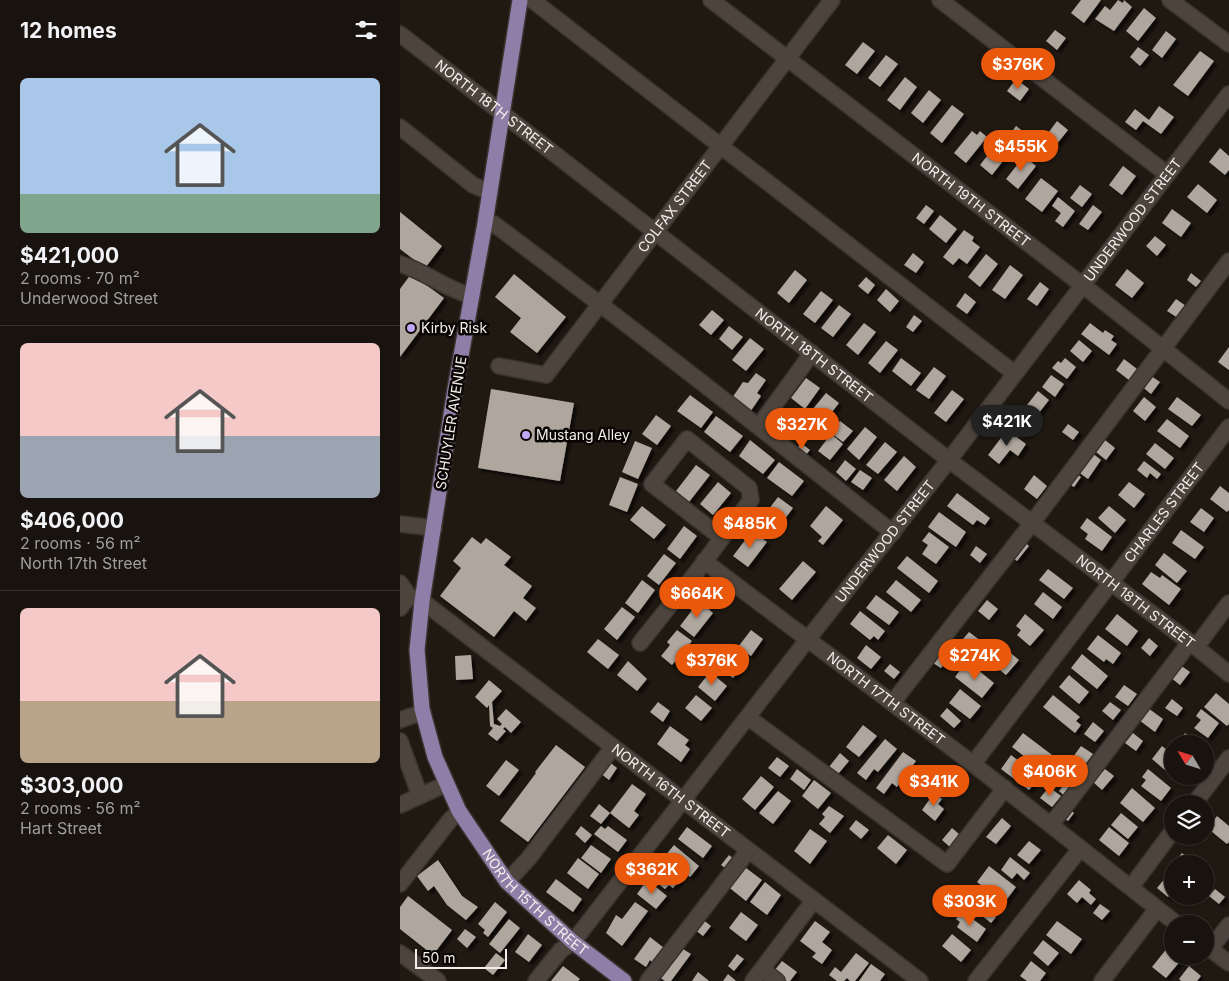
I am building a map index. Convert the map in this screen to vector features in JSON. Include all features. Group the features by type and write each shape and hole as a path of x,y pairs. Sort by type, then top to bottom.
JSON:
{"main road":[{"name":"SCHUYLER AVENUE","path":"459,811 435,757 423,712 418,650 410,602 434,528 455,389 485,222 520,0"},
{"name":"NORTH 15TH STREET","path":"459,811 507,882 573,942 624,981"}],"street":[{"path":"532,0 1014,373"},
{"name":"NORTH 19TH STREET","path":"711,0 1082,285 1229,401"},
{"name":"COLFAX STREET","path":"499,366 546,375 832,0"},
{"path":"940,0 1167,174"},
{"path":"1176,2 1229,44"},
{"name":"NORTH 18TH STREET","path":"400,34 949,460 1229,674"},
{"name":"UNDERWOOD STREET","path":"536,981 562,950 573,942 749,718 1229,94"},
{"path":"400,127 473,185 490,192"},
{"path":"485,222 494,224 600,304 759,426 893,533"},
{"path":"893,702 1032,523 1229,261"},
{"path":"400,264 455,292 472,296"},
{"path":"759,426 812,354"},
{"name":"CHARLES STREET","path":"973,764 1229,428"},
{"path":"640,643 722,538 751,500 749,488 687,439 652,484 722,538"},
{"path":"400,524 434,528"},
{"name":"NORTH 17TH STREET","path":"704,561 1005,788 1165,915"},
{"name":"NORTH 16TH STREET","path":"400,583 410,602 613,747 920,981"},
{"path":"1051,825 1193,645 1229,603"},
{"path":"400,720 423,712"},
{"path":"749,718 947,864 1005,788"},
{"path":"400,741 420,796"},
{"path":"507,882 529,858 613,747"},
{"path":"1201,795 1229,758"},
{"path":"400,805 446,784"},
{"path":"400,884 459,811"},
{"path":"1131,887 1164,843"},
{"path":"976,981 1080,849"},
{"path":"648,981 748,850"},
{"path":"778,981 758,975 814,900"},
{"path":"1102,981 1157,909"},
{"path":"1214,941 1229,925"},
{"path":"1214,952 1229,964"},
{"path":"400,953 428,978"}],"building":[{"path":"1081,0 1101,0 1084,23 1071,13"},
{"path":"1118,0 1123,3 1124,0 1132,7 1114,31 1095,19 1105,6 1110,10"},
{"path":"1144,8 1156,18 1138,41 1126,31"},
{"path":"1055,30 1066,38 1057,50 1046,41"},
{"path":"1166,31 1176,39 1162,58 1152,50"},
{"path":"863,42 875,51 857,74 845,65"},
{"path":"1138,47 1149,55 1140,66 1130,57"},
{"path":"1200,51 1214,61 1188,96 1173,85"},
{"path":"886,55 898,64 880,87 868,78"},
{"path":"905,77 917,87 900,110 887,100"},
{"path":"1016,79 1029,89 1020,101 1007,91"},
{"path":"929,90 941,100 923,123 911,113"},
{"path":"952,105 964,114 942,143 930,133"},
{"path":"1159,106 1174,117 1161,134 1143,121 1136,130 1125,122 1135,109 1149,120"},
{"path":"1057,121 1068,130 1056,145 1046,136"},
{"path":"1016,126 1028,135 1020,146 1008,137"},
{"path":"972,131 977,135 980,131 987,137 966,163 954,153"},
{"path":"998,142 1010,152 992,175 980,165"},
{"path":"1220,148 1229,156 1229,170 1225,175 1209,162"},
{"path":"1024,156 1036,166 1018,189 1006,179"},
{"path":"1123,166 1136,176 1122,195 1109,185"},
{"path":"1041,178 1058,191 1042,212 1025,199"},
{"path":"1198,184 1217,200 1207,213 1187,197"},
{"path":"1080,185 1092,194 1082,207 1070,198"},
{"path":"1058,197 1075,211 1063,227 1055,221 1061,213 1052,206"},
{"path":"926,205 934,211 924,224 916,218"},
{"path":"1093,205 1102,212 1088,230 1079,224"},
{"path":"1172,209 1191,223 1181,237 1162,223"},
{"path":"400,212 442,246 425,268 400,249"},
{"path":"940,215 957,229 946,243 929,229"},
{"path":"964,230 974,237 972,241 980,247 967,264 959,258 953,265 943,257"},
{"path":"1155,236 1166,245 1157,256 1146,246"},
{"path":"913,253 924,262 916,273 904,265"},
{"path":"986,254 998,264 980,287 968,277"},
{"path":"1010,265 1023,275 1005,299 992,290"},
{"path":"1127,269 1144,283 1132,298 1115,285"},
{"path":"795,270 807,280 789,303 777,293"},
{"path":"1191,273 1201,281 1196,287 1187,280"},
{"name":"Kirby Risk","path":"411,274 444,298 400,357 400,289"},
{"path":"514,274 566,317 537,353 510,332 521,318 495,297"},
{"path":"866,277 875,285 868,294 858,286"},
{"path":"1040,282 1049,289 1037,306 1027,299"},
{"path":"886,289 899,301 890,312 877,300"},
{"path":"821,291 833,300 815,323 803,314"},
{"path":"965,293 976,302 967,314 956,306"},
{"path":"1176,299 1186,306 1178,318 1167,311"},
{"path":"839,305 851,314 833,337 821,328"},
{"path":"712,310 724,320 711,335 699,325"},
{"path":"914,315 922,321 913,332 906,327"},
{"path":"864,323 876,332 858,355 846,345"},
{"path":"1090,323 1103,333 1105,330 1114,336 1111,340 1117,344 1109,355 1081,334"},
{"path":"729,326 743,337 732,350 719,339"},
{"path":"750,338 764,349 746,371 732,360"},
{"path":"1079,340 1092,351 1083,362 1070,351"},
{"path":"886,341 898,350 880,373 868,363"},
{"path":"1229,347 1229,370 1218,362"},
{"path":"901,358 921,373 911,386 892,371"},
{"path":"1065,358 1076,367 1067,379 1052,368 1058,361 1061,363"},
{"path":"1124,359 1137,369 1129,380 1116,370"},
{"path":"934,367 946,376 929,399 916,390"},
{"path":"756,373 766,380 757,393 761,396 750,412 732,398 743,382 748,383"},
{"path":"1148,374 1160,382 1151,394 1140,385"},
{"path":"1051,375 1064,384 1055,397 1042,387"},
{"path":"806,378 820,388 805,409 791,398"},
{"name":"Mustang Alley","path":"491,389 574,403 560,481 478,468"},
{"path":"952,390 964,399 946,422 934,413"},
{"path":"1038,391 1049,400 1038,414 1027,405"},
{"path":"826,393 839,403 821,426 808,415"},
{"path":"690,395 713,412 701,428 677,411"},
{"path":"1144,397 1156,407 1145,421 1133,411"},
{"path":"1177,397 1201,415 1192,426 1168,409"},
{"path":"656,415 671,426 657,445 642,434"},
{"path":"1022,415 1034,424 1025,436 1013,428"},
{"path":"716,416 743,436 730,452 704,432"},
{"path":"1167,419 1189,436 1180,448 1157,431"},
{"path":"840,421 853,431 843,442 830,432"},
{"path":"1068,424 1079,432 1073,440 1062,432"},
{"path":"780,425 790,433 783,442 773,433"},
{"path":"865,427 877,437 859,460 847,449"},
{"path":"1007,430 1026,444 1018,456 1010,450 999,464 988,455"},
{"path":"831,434 843,444 830,460 818,451"},
{"path":"750,440 775,460 763,474 739,456"},
{"path":"1105,440 1115,448 1106,460 1096,452"},
{"path":"635,441 652,448 638,479 622,472"},
{"path":"885,442 897,452 878,474 866,465"},
{"path":"801,443 810,450 804,457 795,451"},
{"path":"1155,443 1174,458 1165,469 1146,454"},
{"path":"1091,452 1101,460 1088,479 1077,471"},
{"path":"904,456 916,467 897,491 884,480"},
{"path":"845,460 856,469 846,481 836,472"},
{"path":"1144,461 1161,474 1157,479 1150,473 1147,478 1137,470"},
{"path":"779,462 804,481 792,496 767,478"},
{"path":"696,465 710,475 689,502 676,491"},
{"path":"860,470 872,478 863,490 851,482"},
{"path":"1074,472 1081,477 1074,487 1066,482"},
{"path":"1034,475 1047,486 1037,499 1024,489"},
{"path":"620,477 638,484 627,512 609,505"},
{"path":"718,482 731,493 713,515 700,504"},
{"path":"1129,482 1145,494 1134,508 1118,495"},
{"path":"1220,486 1229,493 1229,510 1227,512 1210,499"},
{"path":"957,493 990,518 985,525 977,520 973,525 947,506"},
{"path":"778,497 793,508 774,533 759,522"},
{"path":"642,506 666,525 654,539 630,520"},
{"path":"826,506 843,520 823,545 818,541 822,537 810,526"},
{"path":"1109,506 1126,520 1115,533 1098,518"},
{"path":"1201,508 1214,518 1204,532 1190,522"},
{"path":"939,512 966,532 956,547 928,527"},
{"path":"1087,518 1112,537 1102,551 1085,539 1088,534 1080,528"},
{"path":"684,526 697,536 680,559 667,549"},
{"path":"1181,530 1204,547 1195,559 1172,543"},
{"path":"752,531 767,542 748,567 733,556"},
{"path":"929,532 949,547 936,564 922,554 928,545 922,541"},
{"path":"472,537 481,544 486,538 511,557 504,565 532,586 523,598 536,608 526,621 514,611 494,637 440,596 461,568 453,561"},
{"path":"1021,539 1029,546 1017,561 1008,554"},
{"path":"976,546 987,554 980,563 970,555"},
{"path":"1164,553 1187,571 1177,583 1155,565"},
{"path":"664,554 676,563 659,585 647,576"},
{"path":"907,556 938,581 929,593 897,568"},
{"path":"803,561 816,572 792,600 779,589"},
{"path":"1048,569 1073,588 1064,599 1039,580"},
{"path":"1151,572 1160,578 1162,575 1181,589 1169,605 1142,584"},
{"path":"642,580 655,590 638,613 625,603"},
{"path":"896,580 921,600 911,612 886,592"},
{"path":"1043,592 1062,607 1053,619 1034,604"},
{"path":"876,595 899,612 889,625 866,608"},
{"path":"987,600 998,609 989,620 978,611"},
{"path":"699,601 713,613 694,637 680,626"},
{"path":"622,607 635,617 617,640 604,629"},
{"path":"860,611 885,631 878,640 874,636 870,640 850,624"},
{"path":"1025,614 1044,630 1030,646 1017,635 1021,630 1016,626"},
{"path":"1117,614 1138,631 1127,646 1105,629"},
{"path":"677,630 692,641 672,665 661,656 670,645 667,642"},
{"path":"751,630 763,639 751,656 738,647"},
{"path":"969,632 981,641 971,654 958,645"},
{"path":"1098,635 1121,653 1113,664 1106,659 1104,662 1087,649"},
{"path":"1149,638 1158,646 1150,656 1141,648"},
{"path":"598,639 619,655 608,669 587,652"},
{"path":"866,645 881,657 871,669 857,658"},
{"path":"1007,650 1019,660 1006,675 989,661 993,656 998,660"},
{"path":"734,652 746,662 733,678 721,669"},
{"path":"937,652 948,659 941,668 930,661"},
{"path":"1082,654 1108,676 1097,689 1071,668"},
{"path":"471,655 473,679 456,680 455,656"},
{"path":"628,661 647,679 637,691 617,675"},
{"path":"890,664 900,672 894,679 884,671"},
{"path":"1180,665 1190,672 1180,685 1170,677"},
{"path":"963,666 975,675 978,670 994,683 982,698 955,677"},
{"path":"710,672 727,686 715,701 698,687"},
{"path":"1069,675 1089,692 1079,704 1059,687"},
{"path":"489,680 502,691 492,702 494,724 500,726 502,724 497,719 506,709 521,722 511,733 505,727 503,729 506,731 497,741 488,734 493,728 490,726 489,705 487,708 475,697"},
{"path":"1124,685 1137,694 1128,706 1115,697"},
{"path":"960,689 981,706 970,719 949,703"},
{"path":"1216,693 1229,704 1229,724 1227,726 1204,707"},
{"path":"696,695 712,708 701,721 685,708"},
{"path":"1053,695 1080,717 1076,721 1081,725 1075,733 1043,707"},
{"path":"1172,699 1183,708 1177,716 1165,708"},
{"path":"658,702 670,711 663,722 650,712"},
{"path":"1110,702 1121,710 1113,720 1102,711"},
{"path":"947,708 961,721 954,728 940,716"},
{"path":"1148,708 1163,719 1155,732 1139,720"},
{"path":"1201,709 1219,723 1210,735 1204,735 1194,728 1201,720 1196,716"},
{"path":"1093,722 1104,731 1095,742 1084,734"},
{"path":"863,725 877,736 859,757 846,747"},
{"path":"670,726 689,740 685,745 690,749 681,762 657,744"},
{"path":"1023,733 1052,755 1041,769 1012,747"},
{"path":"1133,733 1143,741 1136,751 1125,743"},
{"path":"885,739 897,749 878,772 874,769 866,780 857,773"},
{"path":"556,745 585,767 528,842 500,821"},
{"path":"1081,746 1093,754 1073,780 1062,772"},
{"path":"1162,746 1164,748 1164,769 1152,759"},
{"path":"903,752 916,761 897,787 892,783 884,794 876,788"},
{"path":"840,753 849,761 838,774 829,767"},
{"path":"1011,755 1030,769 1027,773 1037,780 1029,790 1001,769"},
{"path":"777,757 789,766 780,777 768,768"},
{"path":"506,760 519,770 499,796 486,786"},
{"path":"608,761 617,768 609,780 600,773"},
{"path":"797,769 811,780 804,790 790,779"},
{"path":"1105,769 1114,776 1102,790 1093,782"},
{"path":"1148,769 1164,782 1164,785 1171,788 1161,801 1141,786 1146,780 1142,777"},
{"path":"761,776 774,787 755,810 742,799"},
{"path":"814,780 831,793 818,809 802,796"},
{"path":"1067,781 1074,787 1066,797 1059,791"},
{"path":"632,784 646,794 634,811 639,815 629,828 610,813"},
{"path":"1049,787 1061,796 1052,807 1040,798"},
{"path":"1132,788 1155,808 1143,822 1120,803"},
{"path":"778,791 791,801 773,824 759,813"},
{"path":"934,793 942,799 938,804 944,809 935,821 922,810"},
{"path":"599,804 610,813 601,824 590,816"},
{"path":"829,806 844,816 830,833 819,824 825,817 822,814"},
{"path":"1067,807 1074,813 1068,821 1061,816"},
{"path":"1121,813 1138,827 1128,839 1111,825"},
{"path":"1217,816 1229,826 1229,842 1227,844 1214,833 1214,820"},
{"path":"1002,818 1011,826 996,844 986,837"},
{"path":"856,820 869,830 861,839 849,829"},
{"path":"581,826 592,835 585,843 575,834"},
{"path":"601,826 605,829 608,826 627,840 618,852 594,834"},
{"path":"687,827 712,846 703,858 678,839"},
{"path":"1109,827 1129,843 1119,856 1099,840"},
{"path":"952,828 960,835 950,847 942,840"},
{"path":"810,829 827,841 810,864 794,851"},
{"path":"888,835 907,850 896,864 877,848"},
{"path":"1029,841 1041,850 1029,864 1017,855"},
{"path":"591,845 611,859 601,873 581,858"},
{"path":"674,845 699,866 690,877 664,857"},
{"path":"729,855 736,861 728,870 721,865"},
{"path":"1010,857 1030,873 1024,880 1017,873 1012,879 1001,870"},
{"path":"578,858 599,874 588,889 567,873"},
{"path":"438,860 462,896 478,907 466,920 447,905 434,886 428,891 417,876"},
{"path":"660,862 681,879 673,888 669,885 665,889 649,876"},
{"path":"742,865 762,880 746,901 726,885"},
{"path":"989,866 1016,887 1004,903 977,882"},
{"path":"556,879 582,899 573,912 546,892"},
{"path":"1164,879 1164,894 1157,888"},
{"path":"647,880 667,896 656,909 637,894"},
{"path":"1079,880 1091,890 1089,893 1096,899 1091,905 1082,897 1077,903 1067,894"},
{"path":"765,882 781,895 767,915 750,902"},
{"path":"1215,889 1225,897 1219,904 1214,900"},
{"path":"979,892 999,908 994,915 996,917 991,923 968,904"},
{"path":"408,896 452,930 433,955 400,929 400,907"},
{"path":"495,902 507,912 488,937 483,933 485,930 478,924"},
{"path":"635,902 648,911 622,946 606,933 616,915 622,919"},
{"path":"1100,904 1110,911 1102,920 1093,913"},
{"path":"962,911 986,929 977,942 957,927 960,922 956,919"},
{"path":"741,912 758,925 746,941 729,928"},
{"path":"509,919 520,928 500,953 489,944"},
{"path":"702,919 711,926 703,936 694,929"},
{"path":"815,921 830,932 822,942 832,950 822,964 812,957 816,953 800,941"},
{"path":"1057,921 1082,939 1071,954 1046,935"},
{"path":"465,929 476,937 467,948 457,939"},
{"path":"528,934 542,945 529,962 515,952"},
{"path":"952,934 971,950 961,962 942,946"},
{"path":"650,937 664,948 653,963 650,960 646,967 634,959"},
{"path":"1043,940 1059,953 1048,966 1033,953"},
{"path":"683,949 691,954 671,981 665,981 656,975 671,955 676,959"},
{"path":"1164,952 1164,965 1177,965 1166,978 1152,967"},
{"path":"496,953 505,960 493,975 484,968"},
{"path":"856,953 869,963 855,981 850,981 847,978 844,981 837,981 829,975 835,967 841,972"},
{"path":"737,954 744,959 734,971 728,966"},
{"path":"782,961 797,972 790,981 787,981 774,971"},
{"path":"1031,961 1046,973 1040,981 1027,981 1020,976"},
{"path":"871,964 885,974 880,981 859,981"},
{"path":"563,966 580,979 578,981 551,981"},
{"path":"1189,966 1201,976 1197,981 1181,981 1179,979"},
{"path":"698,972 709,981 692,981"},
{"path":"728,974 736,981 723,981"}],"place":[{"name":"Kirby Risk","path":"411,328"},
{"name":"Mustang Alley","path":"526,435"}]}
